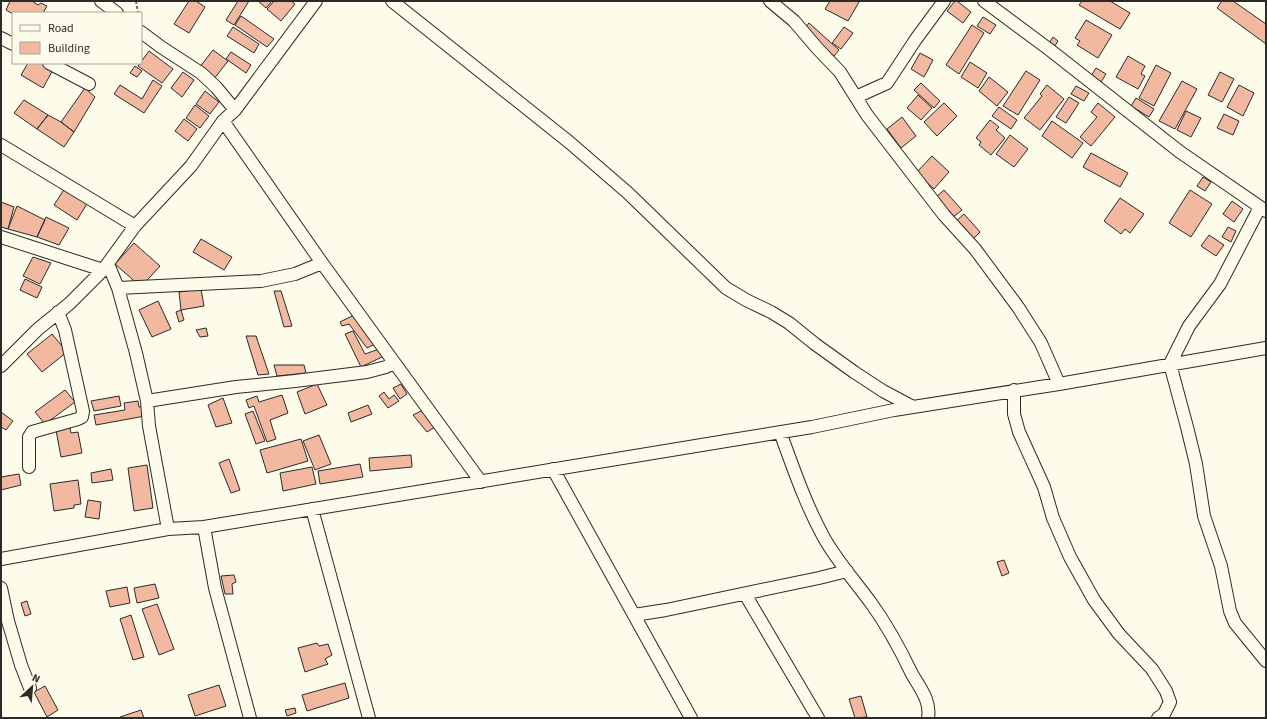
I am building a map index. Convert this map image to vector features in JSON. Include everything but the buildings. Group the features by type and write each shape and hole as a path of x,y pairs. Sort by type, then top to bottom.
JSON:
{"street":[{"path":"101,1 116,12"},
{"path":"1,366 38,329 76,297 106,267 135,226 191,166 223,121 234,110 316,1"},
{"path":"392,1 604,172 628,193 726,288 789,323 854,372 913,407"},
{"path":"770,1 794,21 840,72 867,115 944,215 975,250 1018,307 1041,343 1058,384"},
{"path":"856,97 887,83 916,39 944,1"},
{"path":"984,1 1050,50 1180,152 1263,209 1220,284 1190,326 1170,364 1196,464 1204,516 1221,566 1230,611 1235,624 1266,661"},
{"path":"142,33 200,73 216,87 234,110"},
{"path":"1,38 12,44"},
{"path":"51,64 89,84"},
{"path":"223,121 322,263 481,482"},
{"path":"1,145 135,226"},
{"path":"1,237 106,267 118,288 136,352 147,401 149,426 168,529"},
{"path":"118,288 261,281 295,274 322,263"},
{"path":"29,468 29,437 32,432 82,417 83,411 65,330 58,312"},
{"path":"1,559 168,529 204,527 481,482 780,432 913,407 1058,384 1266,348"},
{"path":"147,401 236,387 295,382 367,372 386,367 394,362"},
{"path":"1014,390 1014,414 1019,432 1044,487 1053,518 1070,557 1094,600 1120,634 1152,669 1166,691 1170,702 1164,714 1158,718"},
{"path":"780,432 801,488 823,536 895,640 925,696 930,708 928,718"},
{"path":"553,469 691,718"},
{"path":"312,509 370,718"},
{"path":"204,527 216,588 250,718"},
{"path":"634,615 745,594 847,571"},
{"path":"1,588 8,621 21,665 30,688"},
{"path":"745,594 818,718"}],"path":[{"path":"136,1 138,12"}]}
